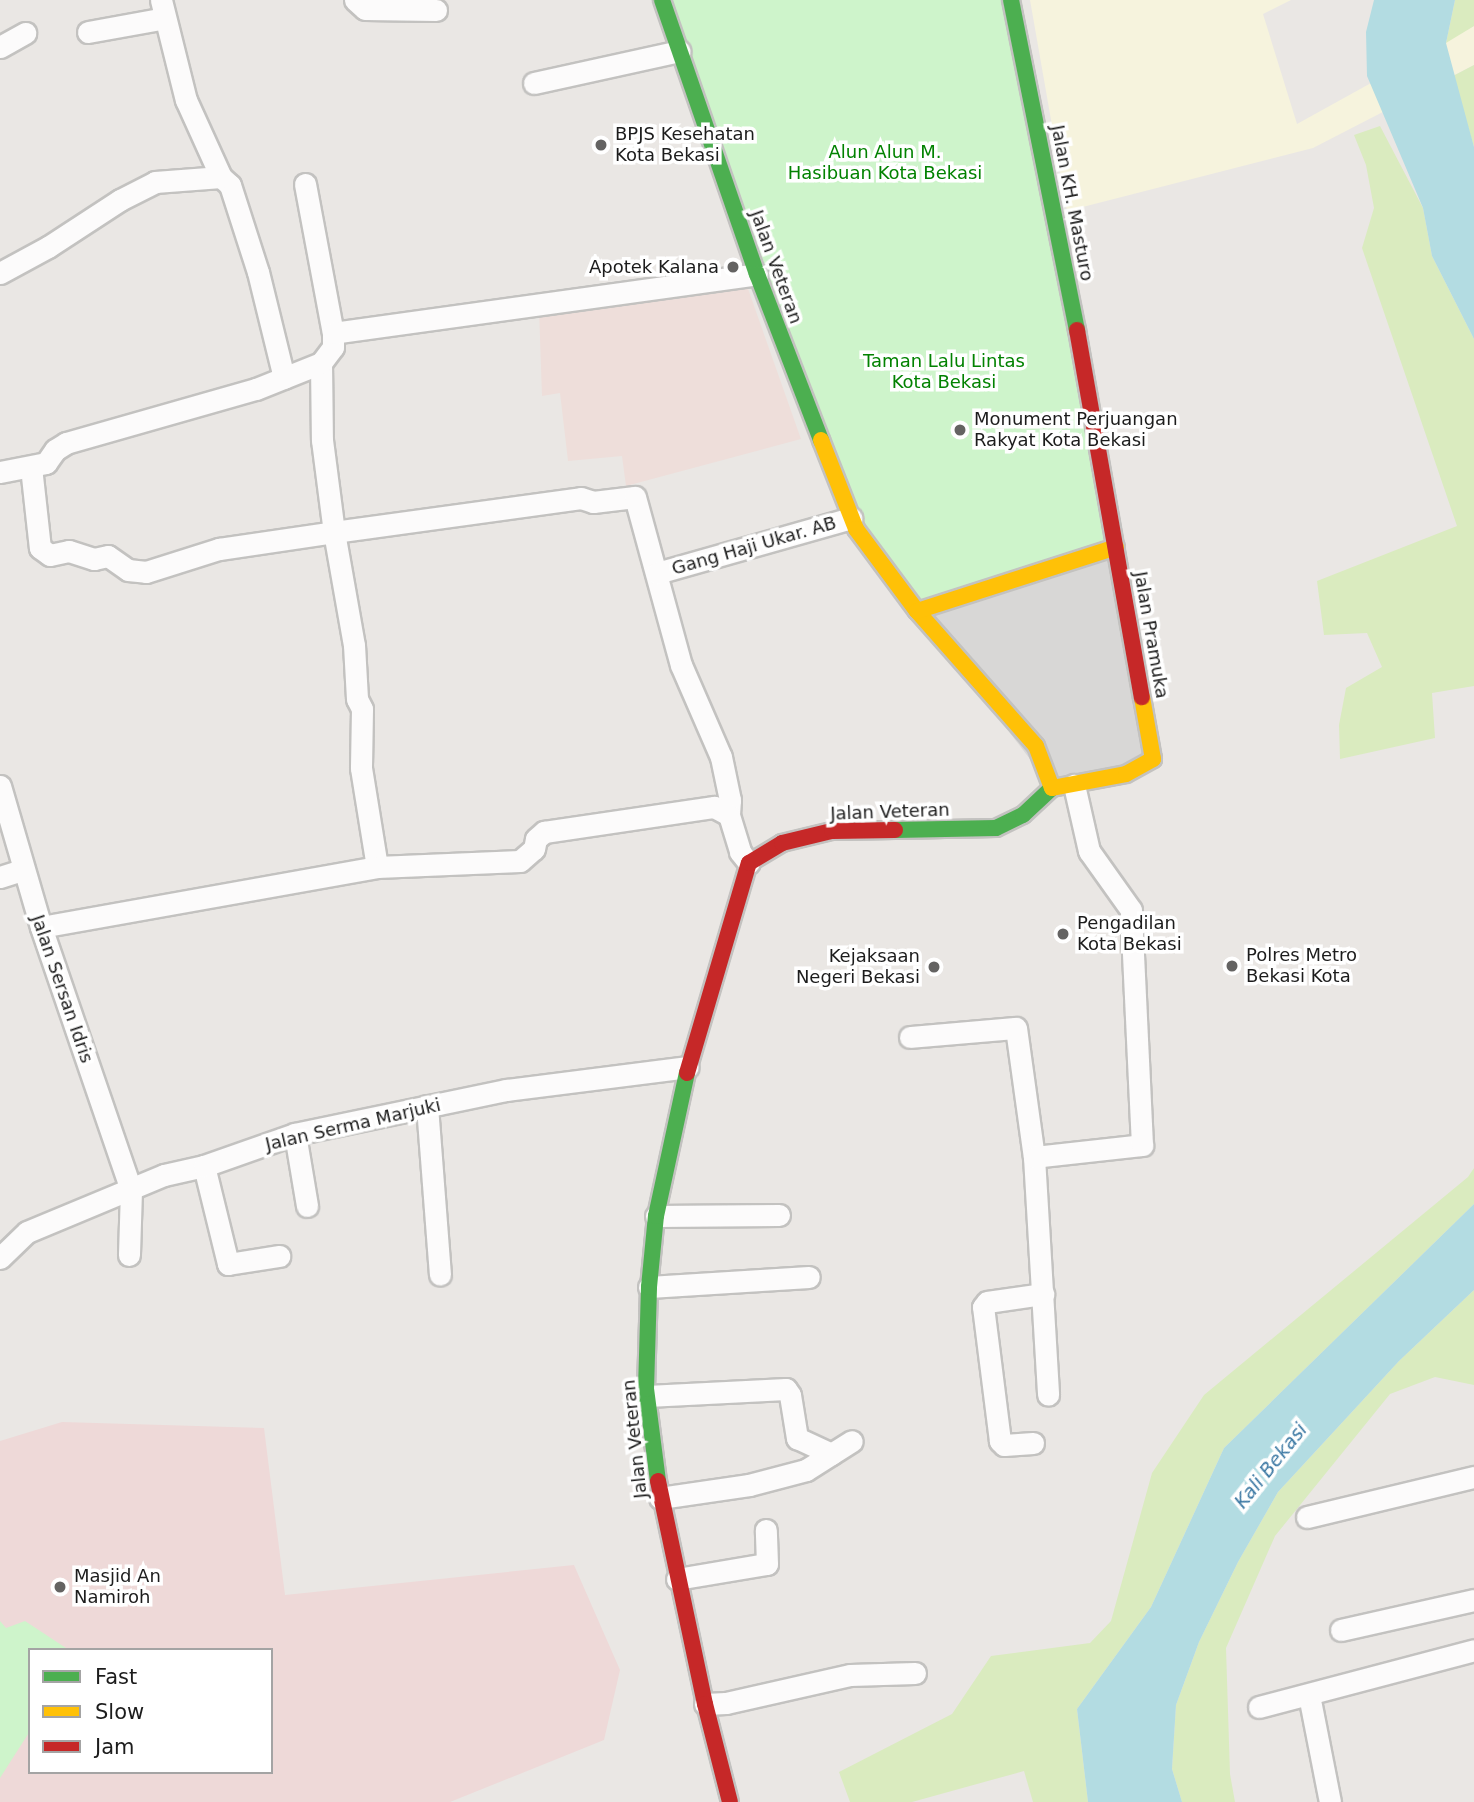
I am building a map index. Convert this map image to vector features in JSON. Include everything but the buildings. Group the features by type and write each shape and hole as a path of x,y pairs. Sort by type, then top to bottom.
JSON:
{"street":[{"path":"355,0 365,9 436,10"},
{"name":"Jalan Veteran","path":"662,0 757,274 850,518 917,611 1036,746 1052,788 1024,815 996,828 832,831 782,843 749,863 688,1066 656,1216 649,1287 646,1396 660,1498 706,1711 730,1802"},
{"name":"Jalan KH. Masturo","path":"1011,0 1094,413"},
{"path":"88,32 163,9 186,100 221,177 230,185 258,272 284,378"},
{"path":"0,47 25,33"},
{"path":"534,82 680,51"},
{"path":"0,274 48,247 120,200 155,182 221,177"},
{"path":"0,472 46,463 55,450 66,443 218,401 321,363 333,347 333,332 305,184"},
{"path":"333,332 757,274"},
{"path":"321,363 323,440 334,532 354,645 358,699 362,709 361,768 377,867"},
{"name":"Jalan Pramuka","path":"1052,788 1126,774 1153,759 1094,413"},
{"path":"31,467 40,548 50,555 69,551 93,559 108,556 128,570 146,572 219,549 532,503 581,498 593,502 632,495 637,499 681,665 721,757 730,800 729,816 740,852 749,863"},
{"name":"Gang Haji Ukar. AB","path":"657,573 850,518"},
{"path":"917,611 1116,547"},
{"path":"1034,1157 1142,1145 1130,910 1089,851 1074,785"},
{"name":"Jalan Sersan Idris","path":"0,786 22,870 131,1190"},
{"path":"41,927 377,867 520,861 534,849 536,839 544,832 560,828 714,807 729,816"},
{"path":"0,877 22,870"},
{"path":"910,1037 1016,1028 1034,1157 1048,1395"},
{"name":"Jalan Serma Marjuki","path":"0,1258 27,1232 164,1175 204,1166 295,1134 506,1090 688,1066"},
{"path":"427,1106 440,1274"},
{"path":"295,1134 307,1206"},
{"path":"204,1166 228,1264 279,1256"},
{"path":"129,1255 131,1190"},
{"path":"656,1216 779,1215"},
{"path":"649,1287 809,1277"},
{"path":"1033,1443 1004,1445 1000,1441 983,1307 987,1302 1043,1294"},
{"path":"646,1396 786,1388 790,1395 797,1438 832,1454"},
{"path":"660,1498 749,1485 806,1470 852,1441"},
{"path":"1307,1517 1474,1477"},
{"path":"677,1579 767,1564 766,1530"},
{"path":"1341,1630 1474,1600"},
{"path":"1259,1707 1474,1650"},
{"path":"706,1711 726,1703 850,1675 915,1673"},
{"path":"1308,1695 1330,1802"}],"shaded area":[{"path":"1030,0 1291,0 1263,14 1297,124 1474,26 1474,65 1313,148 1067,211"},
{"path":"746,283 801,439 626,486 622,456 568,461 560,393 542,396 539,309"},
{"path":"1116,547 1153,759 1052,788 917,611"},
{"path":"62,1422 264,1428 285,1595 574,1565 620,1670 604,1740 450,1802 0,1802 0,1441"}],"green space":[{"name":"Alun Alun M. Hasibuan Kota Bekasi","path":"662,0 1011,0 1116,547 917,611 856,529"},
{"path":"1455,0 1474,0 1474,26 1446,43"},
{"path":"1474,65 1474,147 1453,76"},
{"path":"1380,126 1423,208 1432,256 1474,339 1474,686 1432,693 1435,738 1340,759 1339,725 1346,688 1382,667 1367,633 1324,635 1317,581 1457,526 1362,248 1374,208 1366,165 1354,135"},
{"path":"1474,1168 1474,1204 1224,1448 1151,1607 1077,1709 1088,1802 1033,1802 1024,1771 912,1802 850,1802 839,1772 952,1714 991,1656 1090,1643 1111,1621 1152,1473 1204,1395 1468,1177"},
{"path":"1474,1290 1474,1385 1435,1377 1390,1394 1275,1536 1226,1648 1230,1774 1235,1802 1182,1802 1172,1769 1176,1705 1199,1642 1238,1562 1278,1492 1399,1361"},
{"path":"0,1621 6,1628 25,1621 66,1648 28,1648 28,1734 0,1778"}],"water":[{"path":"1374,0 1455,0 1446,43 1474,147 1474,339 1432,256 1423,208 1367,76 1366,32"},
{"name":"Kali Bekasi","path":"1474,1204 1474,1290 1399,1361 1278,1492 1238,1562 1199,1642 1176,1705 1172,1769 1182,1802 1088,1802 1077,1709 1151,1607 1224,1448"}],"traffic: fast":[{"path":"662,0 757,274 821,440"},
{"path":"1011,0 1077,330"},
{"path":"895,830 996,828 1023,815 1052,788"},
{"path":"658,1481 646,1389 649,1287 656,1216 687,1073"}],"traffic: slow":[{"path":"821,440 856,529 917,611 1036,746 1052,788"},
{"path":"917,611 1116,547"},
{"path":"1052,788 1126,774 1153,759 1142,697"}],"traffic: jam":[{"path":"1077,330 1142,697"},
{"path":"687,1073 749,863 782,843 832,831 895,830"},
{"path":"658,1481 705,1704 730,1802"}],"place":[{"name":"BPJS Kesehatan Kota Bekasi","path":"601,145"},
{"name":"Apotek Kalana","path":"733,267"},
{"name":"Monument Perjuangan Rakyat Kota Bekasi","path":"960,430"},
{"name":"Pengadilan Kota Bekasi","path":"1063,934"},
{"name":"Polres Metro Bekasi Kota","path":"1232,966"},
{"name":"Kejaksaan Negeri Bekasi","path":"934,967"},
{"name":"Masjid An Namiroh","path":"60,1587"}],"park label":[{"name":"Taman Lalu Lintas Kota Bekasi","path":"944,372"}]}
